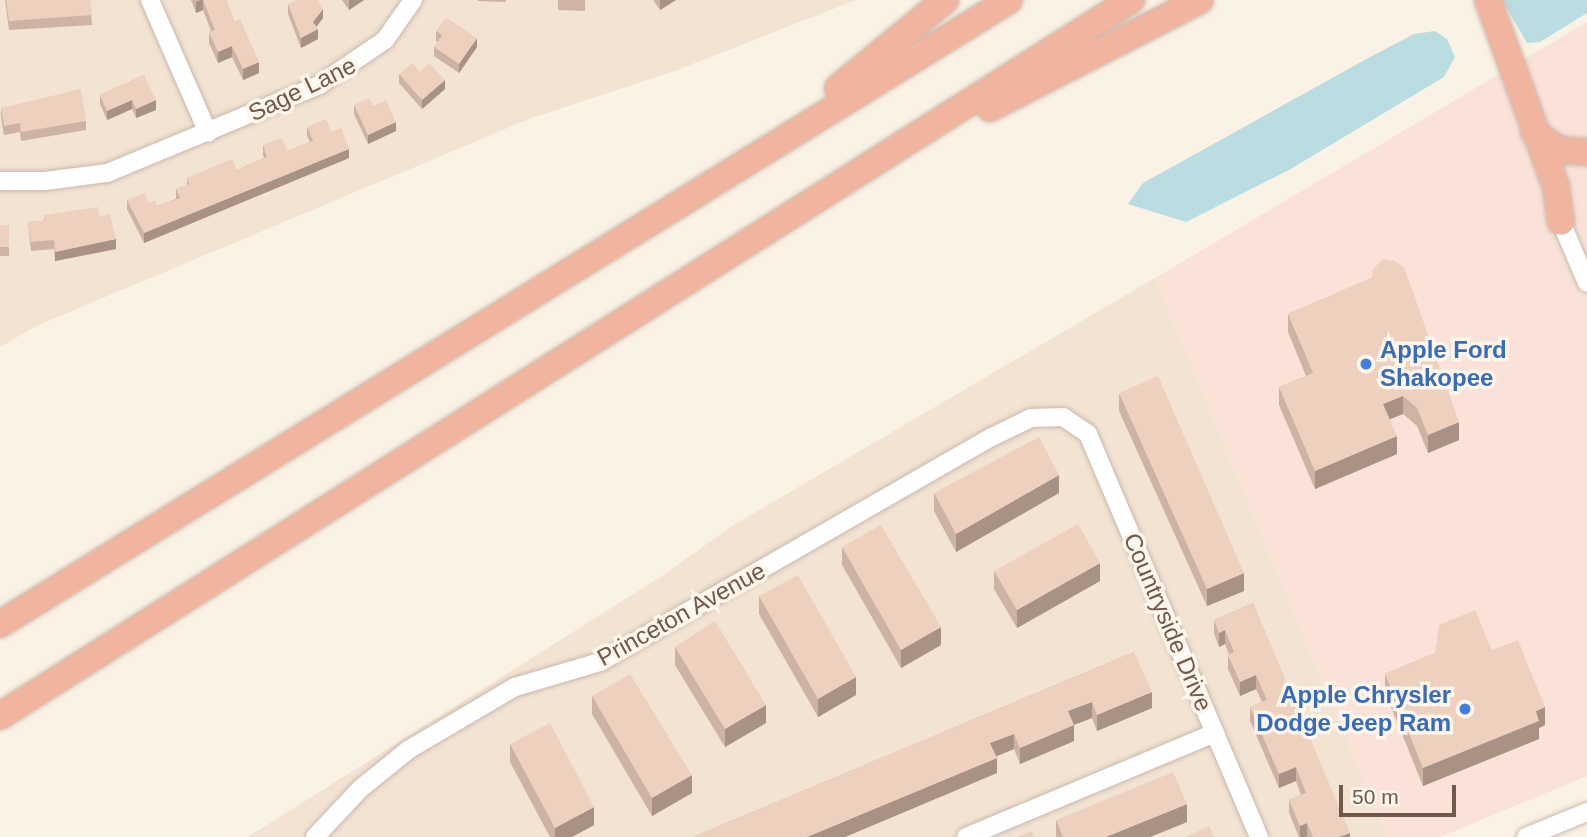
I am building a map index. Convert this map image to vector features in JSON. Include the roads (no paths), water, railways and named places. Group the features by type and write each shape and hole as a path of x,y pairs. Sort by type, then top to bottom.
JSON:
{"highway":[{"path":"753,156 945,0"},
{"path":"0,624 1009,0"},
{"path":"0,716 1131,0"},
{"path":"753,239 1104,46 1200,0"},
{"path":"1488,0 1556,187 1561,222"},
{"path":"1534,132 1559,150 1587,152"}],"street":[{"path":"150,0 208,133"},
{"name":"Sage Lane","path":"0,181 45,181 107,173 208,133 345,71 385,40 413,0"},
{"path":"1561,222 1587,283"},
{"name":"Princeton Avenue","path":"315,837 360,789 408,751 514,687 600,662 992,437 1031,418 1063,418"},
{"name":"Countryside Drive","path":"1063,418 1088,434 1259,837"},
{"path":"966,837 1215,733"},
{"path":"1526,837 1587,812"}],"water":[{"path":"1502,0 1587,0 1587,13 1540,42 1527,43"},
{"path":"1435,31 1447,39 1455,57 1444,77 1289,170 1186,222 1128,204 1143,183 1414,34"}],"place":[{"name":"Apple Ford Shakopee","path":"1366,364"},
{"name":"Apple Chrysler Dodge Jeep Ram","path":"1465,709"}]}
